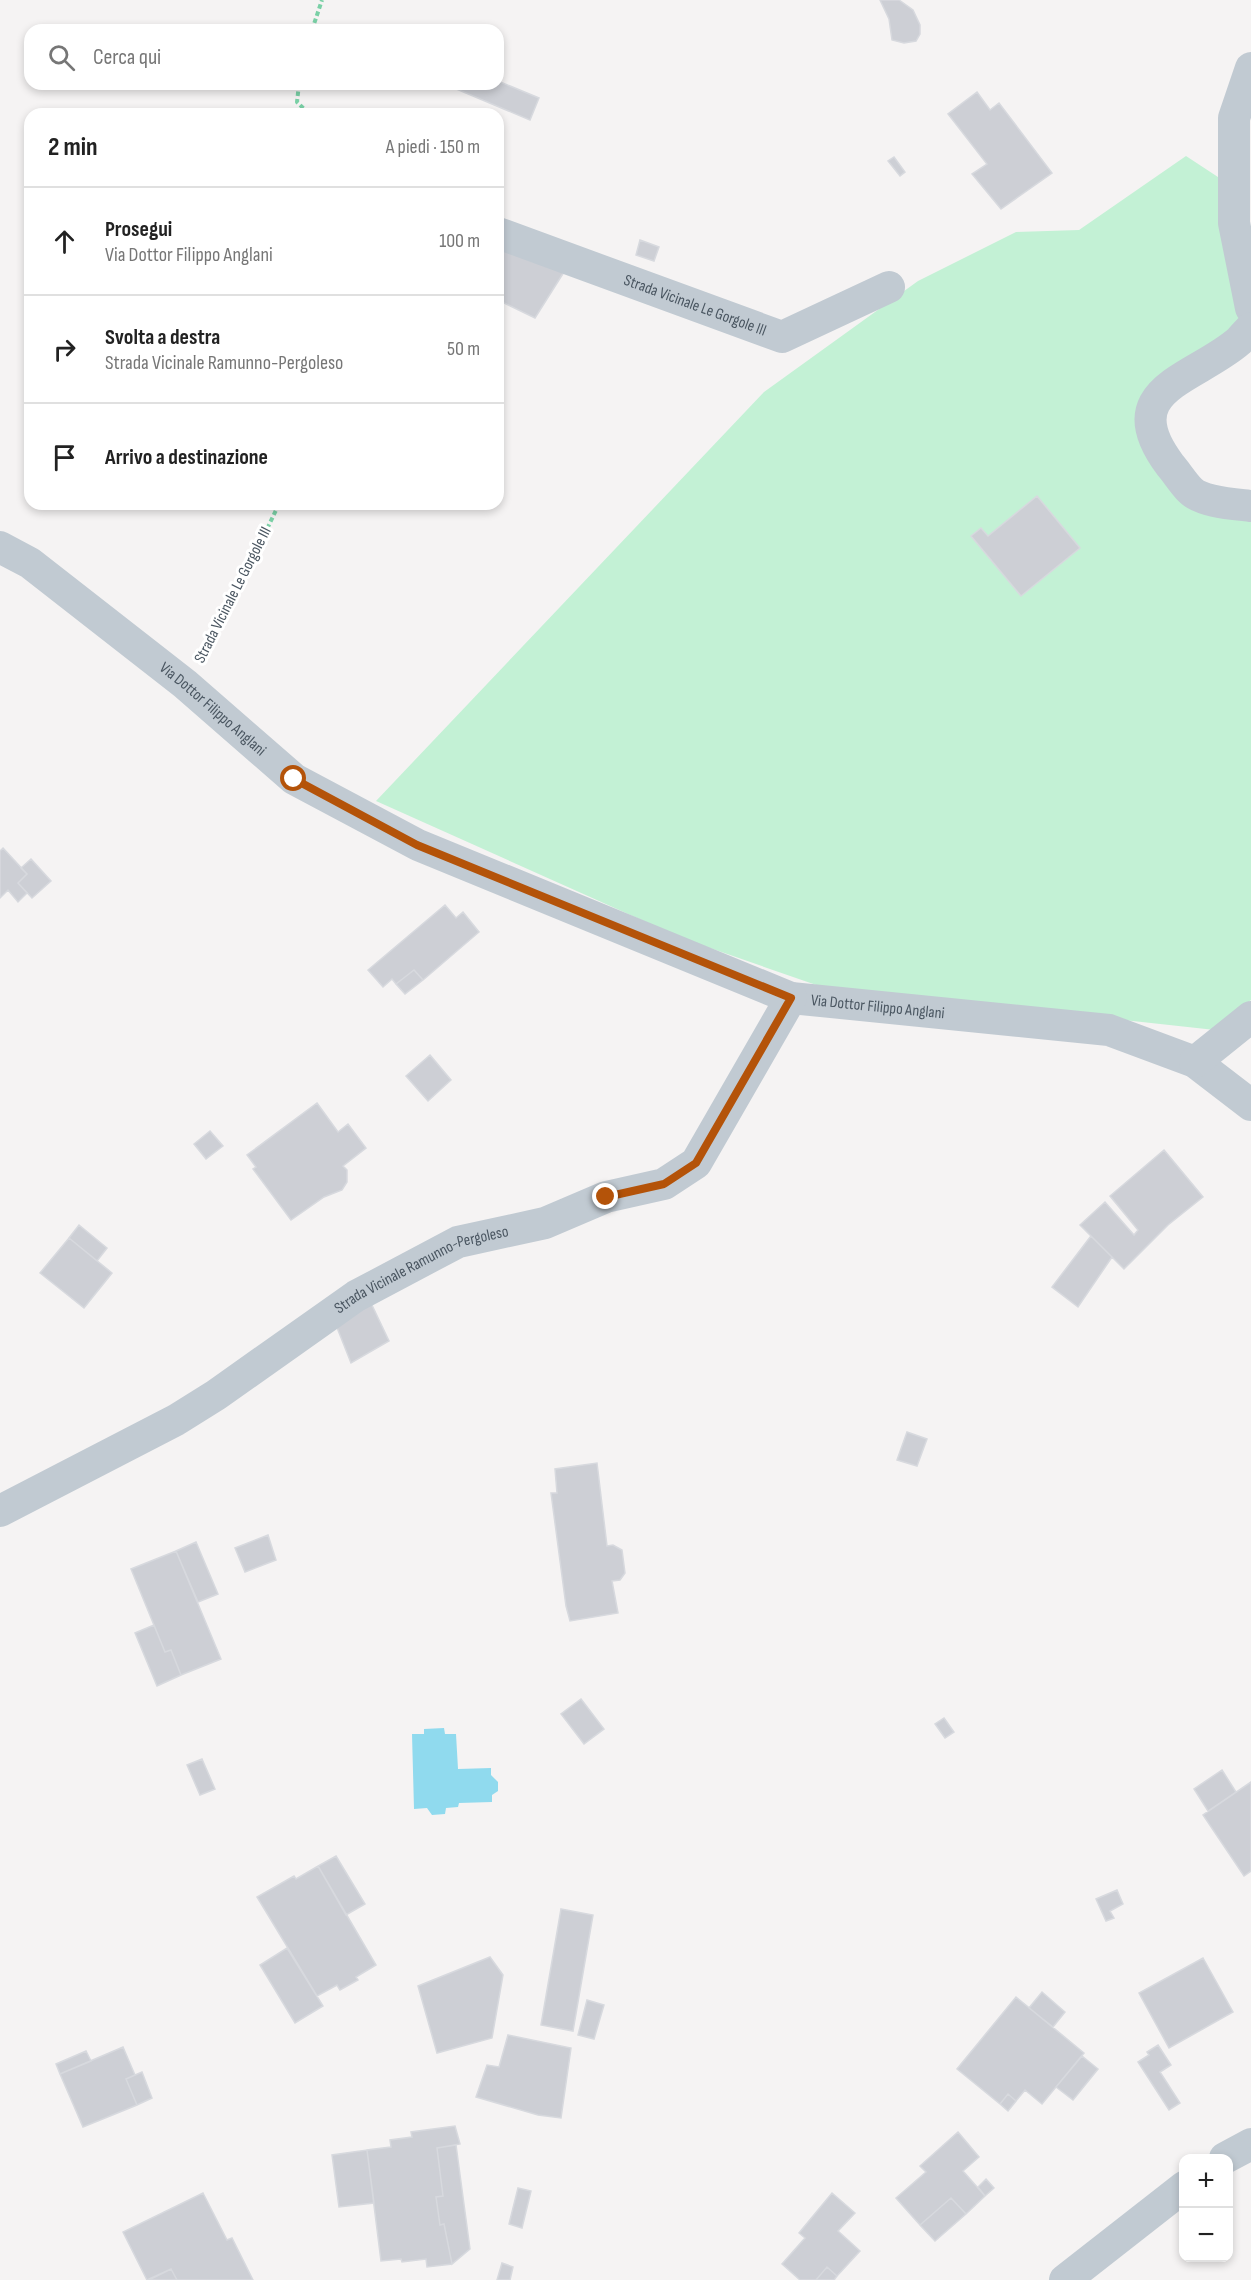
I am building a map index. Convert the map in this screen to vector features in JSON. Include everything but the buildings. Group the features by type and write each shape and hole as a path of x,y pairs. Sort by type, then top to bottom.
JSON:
{"street":[{"path":"1251,68 1234,118 1234,223 1251,308"},
{"name":"Strada Vicinale Le Gorgole III","path":"504,235 782,337 889,287"},
{"path":"1251,328 1239,341 1171,384 1157,397 1151,412 1150,428 1157,447 1191,492 1225,504 1251,506"},
{"name":"Via Dottor Filippo Anglani","path":"0,547 30,563 185,684 294,779 417,845 791,998 1109,1030 1196,1062 1251,1105"},
{"name":"Strada Vicinale Ramunno-Pergoleso","path":"0,1511 176,1420 216,1395 356,1296 458,1242 545,1223 606,1197 664,1184 696,1163 791,998"},
{"path":"1196,1062 1251,1017"},
{"path":"1232,2154 1251,2144"},
{"path":"1065,2280 1179,2191"}],"path":[{"path":"314,24 321,0"},
{"path":"298,90 297,102 303,108"},
{"name":"Strada Vicinale Le Gorgole III","path":"185,684 225,617 276,510"}],"green space":[{"path":"1186,156 1221,179 1251,326 1138,405 1150,461 1251,520 1251,1000 1215,1030 822,987 684,939 376,801 764,392 918,281 1016,232 1079,230"}],"water":[{"path":"444,1728 445,1734 456,1734 458,1769 491,1768 491,1775 498,1782 498,1791 492,1795 492,1802 459,1803 458,1807 446,1808 445,1814 432,1815 427,1808 414,1809 412,1734 424,1734 424,1729"}],"route":[{"path":"294,779 417,845 791,998 696,1163 664,1184 606,1197"}]}
